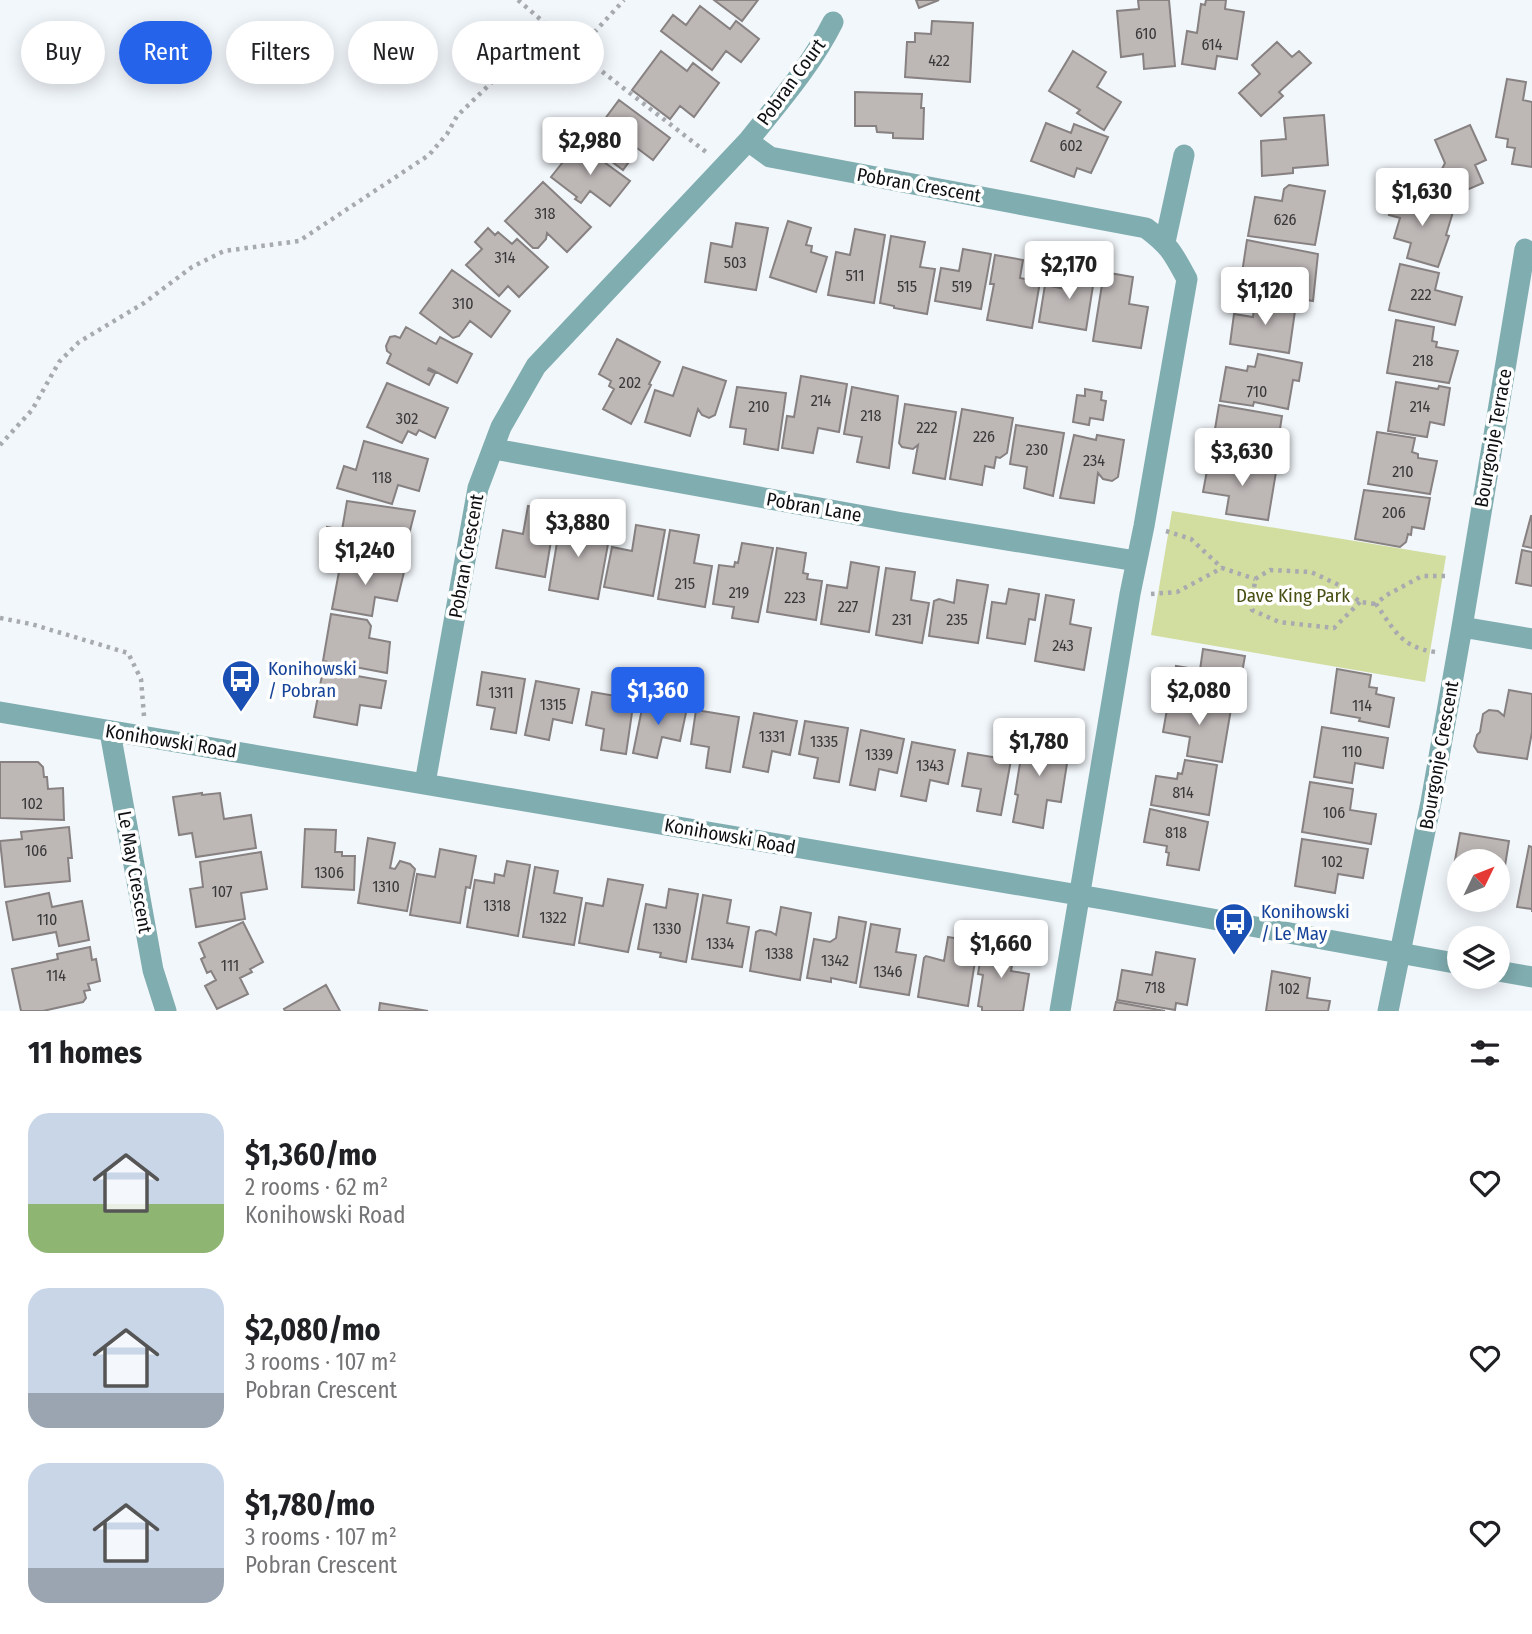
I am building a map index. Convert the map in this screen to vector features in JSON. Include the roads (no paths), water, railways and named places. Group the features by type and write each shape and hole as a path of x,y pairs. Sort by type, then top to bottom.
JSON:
{"street":[{"name":"Pobran Court","path":"748,141 802,74 832,22"},
{"name":"Pobran Crescent","path":"425,783 478,488 501,427 536,366 748,141 770,157 1146,228 1165,242 1174,253 1187,279 1130,594 1080,896"},
{"path":"1165,242 1184,155"},
{"name":"Bourgonje Terrace","path":"1462,627 1525,250"},
{"name":"Pobran Lane","path":"494,449 897,522 1136,561"},
{"path":"1462,627 1532,639"},
{"name":"Bourgonje Crescent","path":"1388,1011 1431,802 1462,627"},
{"name":"Konihowski Road","path":"0,712 425,783 1447,962"},
{"name":"Le May Crescent","path":"110,732 153,970 166,1011"},
{"path":"1060,1011 1080,896"},
{"path":"1510,973 1532,977"}],"place":[{"name":"Konihowski / Pobran","path":"241,713"},
{"name":"Konihowski / Le May","path":"1234,956"}],"park label":[{"name":"Dave King Park","path":"1293,595"}]}
